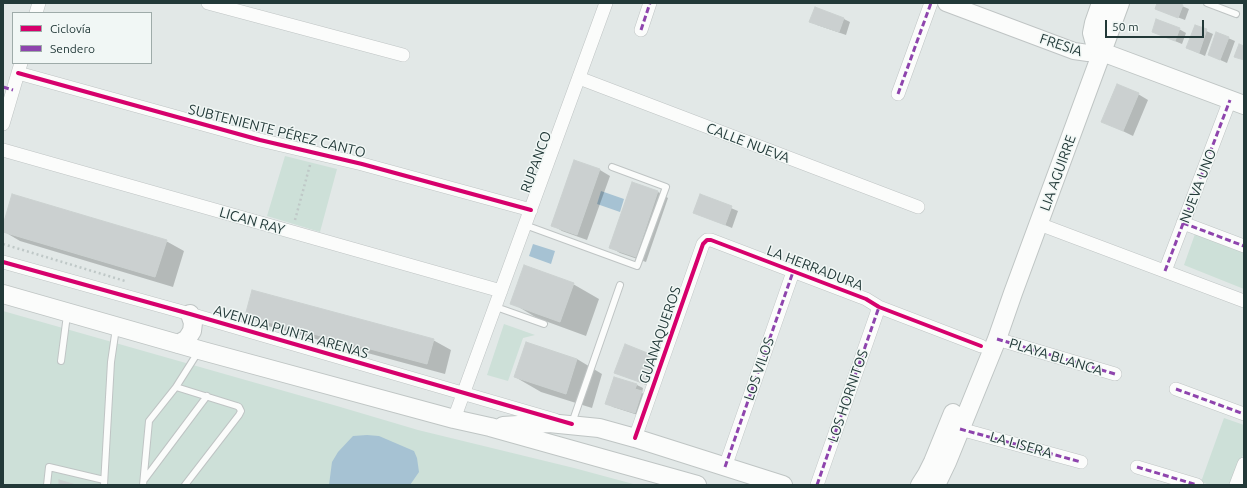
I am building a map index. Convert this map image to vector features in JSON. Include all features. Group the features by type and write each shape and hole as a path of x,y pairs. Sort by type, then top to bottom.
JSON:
{"main road":[{"path":"1101,3 1094,22 1092,33 1095,44 1102,52"},
{"name":"LIA AGUIRRE","path":"920,485 933,462 1013,293 1120,3"},
{"name":"FRESIA","path":"1102,52 1237,103"},
{"name":"AVENIDA PUNTA ARENAS","path":"3,294 203,351 454,419 490,427 697,485"},
{"path":"178,344 187,339 192,331 193,323 190,314"},
{"name":"LIA AGUIRRE","path":"936,485 960,428 989,342"},
{"name":"AVENIDA PUNTA ARENAS","path":"490,427 542,423 572,424 599,428 783,485"}],"street":[{"path":"208,3 403,55"},
{"name":"RUPANCO","path":"454,419 606,3"},
{"path":"641,30 650,3"},
{"path":"898,94 931,3"},
{"name":"FRESIA","path":"946,3 1074,51 1088,53 1102,52"},
{"path":"3,124 8,89 20,68"},
{"name":"SUBTENIENTE PÉREZ CANTO","path":"20,68 260,140 362,164 531,210"},
{"name":"CALLE NUEVA","path":"579,78 918,207"},
{"name":"NUEVA UNO","path":"1165,271 1183,223 1237,103"},
{"name":"LICAN RAY","path":"3,150 501,291"},
{"path":"1183,223 1244,246"},
{"path":"1039,224 1244,301"},
{"name":"LA HERRADURA","path":"707,240 711,240 866,299 880,308 989,342"},
{"name":"GUANAQUEROS","path":"635,438 703,244 707,240"},
{"name":"AVENIDA PUNTA ARENAS","path":"3,262 572,424"},
{"name":"LOS VILOS","path":"725,467 793,272"},
{"name":"LOS HORNITOS","path":"816,485 880,308"},
{"name":"PLAYA BLANCA","path":"989,342 1115,374"},
{"path":"1176,389 1244,414"},
{"name":"LA LISERA","path":"960,428 1081,462"},
{"path":"1236,485 1244,464"},
{"path":"1137,468 1197,485"}],"lane":[{"path":"1207,3 1236,14"},
{"path":"525,225 637,266 666,187 612,167"},
{"path":"572,424 620,285"},
{"path":"496,307 544,324"},
{"path":"61,361 67,312"},
{"path":"47,485 49,467 104,482 111,362 116,326"},
{"path":"144,483 149,421 176,387 195,357 203,351"},
{"path":"176,387 239,407 240,413 188,483"},
{"path":"144,483 207,396"}],"path":[{"path":"291,232 313,152"}],"green space":[{"path":"285,156 337,169 320,232 267,216"},
{"path":"1195,234 1244,252 1244,289 1184,265"},
{"path":"3,311 418,430 637,485 3,485"},
{"path":"504,324 535,335 523,338 508,381 487,375"},
{"path":"1224,418 1244,425 1244,452 1232,485 1210,485 1201,482"}],"water":[{"path":"601,191 624,199 620,212 597,204"},
{"path":"533,244 555,251 551,264 529,256"},
{"path":"353,436 379,436 414,451 417,458 419,472 410,485 329,485 332,462 338,452"}],"building":[{"path":"1157,3 1178,3 1183,5 1178,18 1155,9"},
{"path":"815,7 844,18 839,32 809,22"},
{"path":"1156,19 1180,28 1175,41 1152,32"},
{"path":"1195,25 1207,29 1199,53 1186,48"},
{"path":"1216,32 1229,37 1220,60 1208,55"},
{"path":"1239,44 1244,46 1244,60 1234,57"},
{"path":"1117,84 1139,93 1123,131 1101,122"},
{"path":"574,160 600,169 577,235 551,226"},
{"path":"632,182 658,191 636,257 609,248"},
{"path":"12,194 167,240 155,277 3,232 3,225"},
{"path":"700,194 732,206 725,225 693,213"},
{"path":"524,265 574,283 560,322 510,304"},
{"path":"252,290 434,339 427,364 245,316"},
{"path":"526,342 577,359 566,394 514,377"},
{"path":"625,344 655,356 645,384 614,373"},
{"path":"614,377 637,384 635,389 642,391 635,413 605,404"},
{"path":"59,480 76,485 59,485"}],"marked path":[{"path":"641,30 650,3"},
{"path":"898,94 931,3"},
{"path":"3,87 13,90"},
{"path":"1165,271 1230,100"},
{"path":"1183,223 1244,246"},
{"path":"725,467 793,272"},
{"path":"817,485 879,307 876,305"},
{"path":"997,339 1115,374"},
{"path":"1176,389 1244,414"},
{"path":"960,429 1081,462"},
{"path":"1137,467 1197,485"}],"cycle path":[{"path":"18,73 260,140 362,164 531,210"},
{"path":"635,438 703,244 707,240 711,240 866,299 879,307 981,346"},
{"path":"3,262 572,424"}]}
